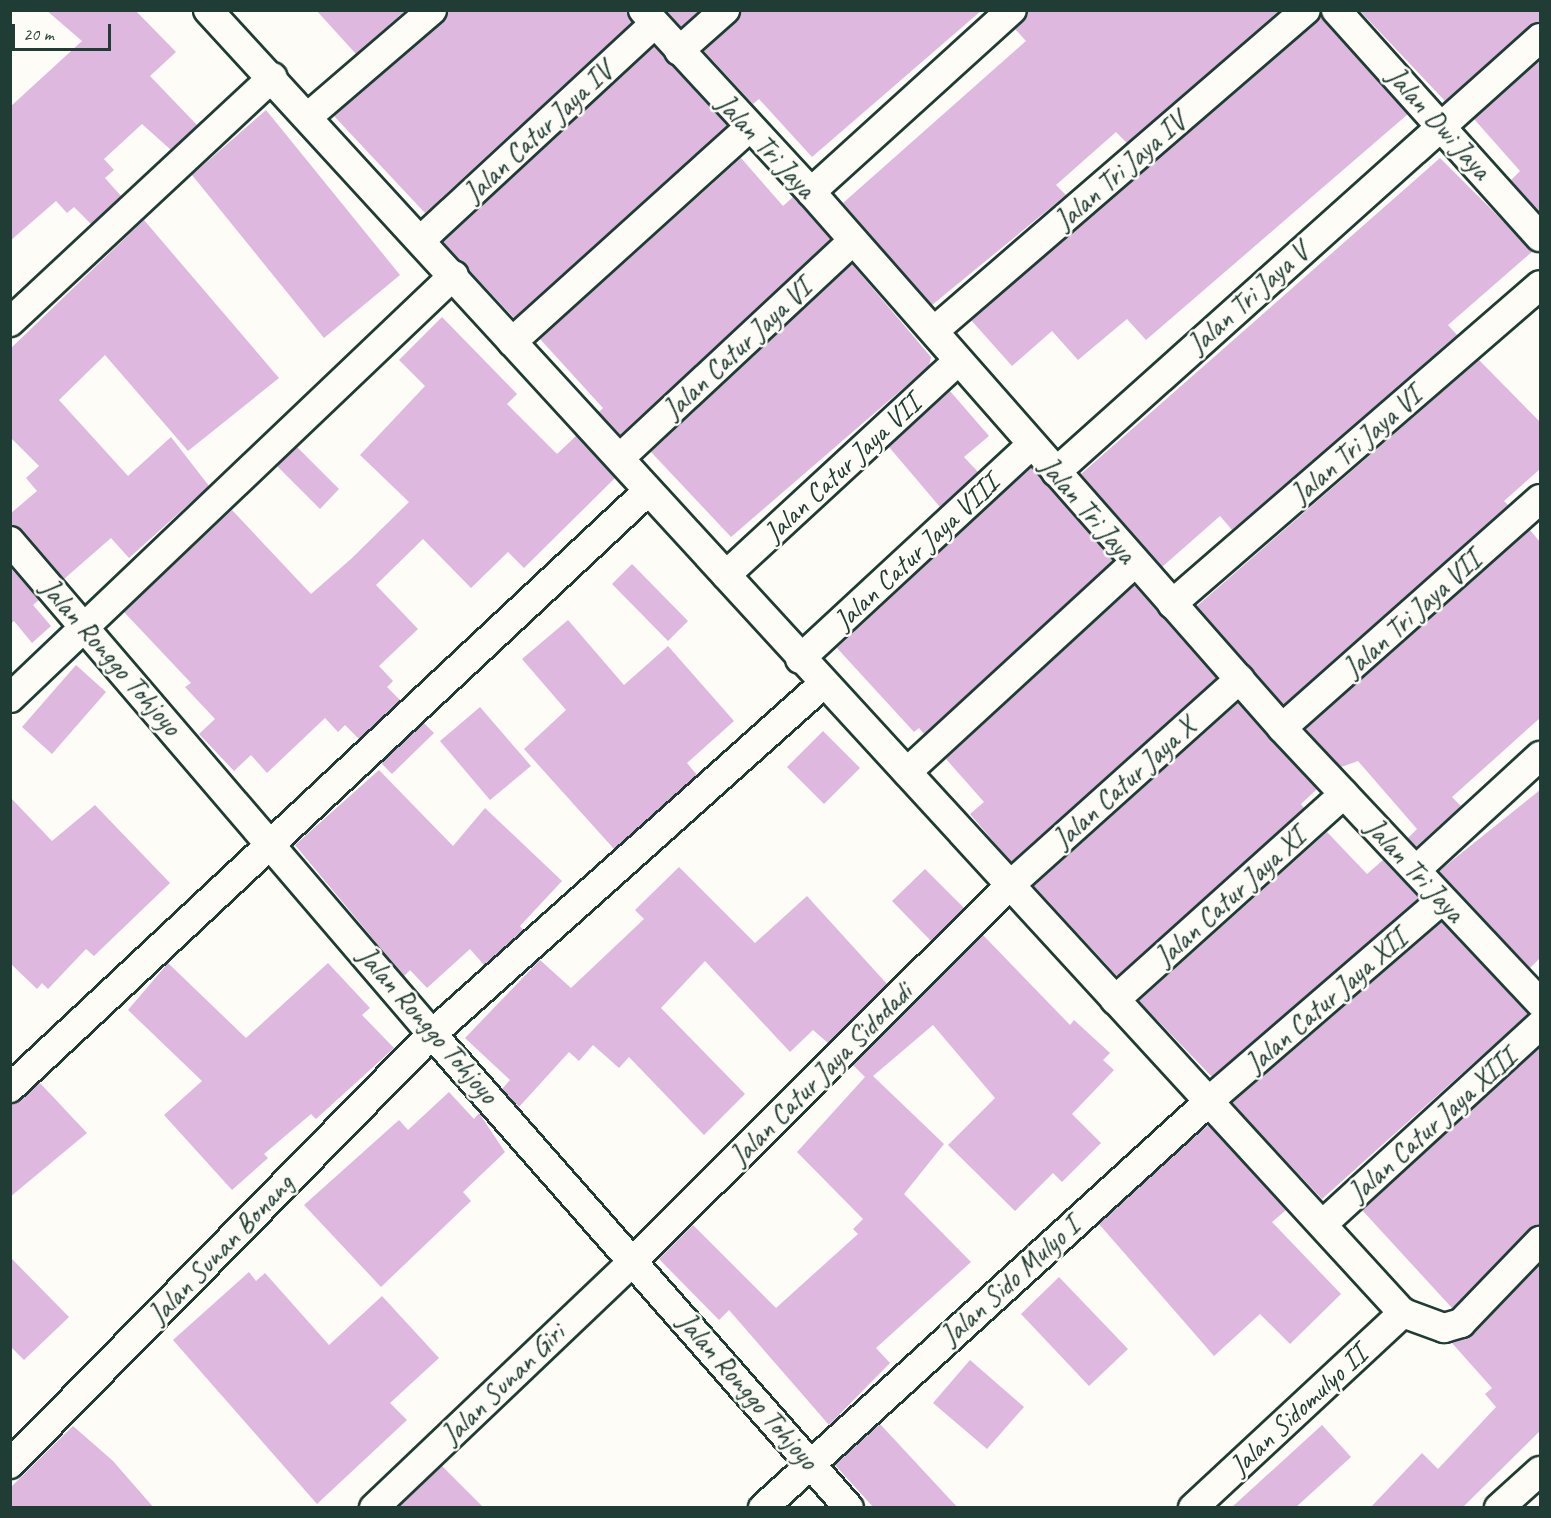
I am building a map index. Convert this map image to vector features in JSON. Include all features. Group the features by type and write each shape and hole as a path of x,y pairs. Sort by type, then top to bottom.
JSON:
{"street":[{"path":"208,10 310,115 513,342 621,457 648,491 800,659 1324,1224 1403,1313 1444,1328 1461,1323 1540,1241"},
{"path":"310,115 432,10"},
{"path":"679,51 725,10"},
{"name":"Jalan Tri Jaya IV","path":"934,331 1306,10"},
{"name":"Jalan Dwi Jaya","path":"1336,10 1442,125 1540,237"},
{"path":"811,192 1002,14"},
{"name":"Jalan Tri Jaya","path":"649,17 749,128 811,192 1134,563 1282,728 1417,869 1442,900 1538,996"},
{"name":"Jalan Catur Jaya IV","path":"422,239 649,17"},
{"name":"Jalan Tri Jaya V","path":"1056,472 1540,38"},
{"path":"10,322 273,76"},
{"path":"513,342 749,128"},
{"name":"Jalan Catur Jaya VI","path":"621,457 852,241"},
{"path":"10,698 454,275"},
{"name":"Jalan Tri Jaya VI","path":"1172,604 1540,285"},
{"name":"Jalan Catur Jaya VII","path":"726,575 958,361"},
{"name":"Jalan Catur Jaya VIII","path":"800,659 1031,445"},
{"path":"10,1088 648,491"},
{"name":"Jalan Tri Jaya VII","path":"1282,728 1540,499"},
{"name":"Jalan Ronggo Tohjoyo","path":"10,541 82,627 272,841 432,1034 849,1508"},
{"path":"907,772 1134,563"},
{"name":"Jalan Catur Jaya X","path":"1009,886 1240,679"},
{"name":"Jalan Sunan Bonang","path":"10,1464 432,1034 823,684"},
{"path":"1417,869 1540,756"},
{"name":"Jalan Catur Jaya XI","path":"1115,1000 1344,794"},
{"name":"Jalan Catur Jaya Sidodadi","path":"633,1261 1009,886"},
{"name":"Jalan Catur Jaya XII","path":"1209,1101 1442,900"},
{"name":"Jalan Catur Jaya XIII","path":"1324,1224 1540,1026"},
{"name":"Jalan Sido Mulyo I","path":"763,1508 810,1462 1209,1101"},
{"name":"Jalan Sunan Giri","path":"374,1508 633,1261"},
{"name":"Jalan Sidomulyo II","path":"1194,1508 1403,1313"},
{"path":"1499,1508 1540,1471"}],"building":[{"path":"46,10 135,10 176,52 150,76 197,125 171,150 142,124 104,159 114,170 105,178 121,196 91,224 74,207 67,213 56,201 10,241 10,107 82,41"},
{"path":"316,10 406,10 356,54"},
{"path":"448,10 627,10 632,22 425,213 334,116 443,22"},
{"path":"666,10 700,10 681,27"},
{"path":"741,10 982,10 812,157 759,99 753,104 704,51 736,22"},
{"path":"1028,10 1280,10 1127,143 1116,132 1056,185 1066,195 932,305 843,203 1026,41 1015,29"},
{"path":"1359,10 1540,10 1540,22 1529,26 1445,101"},
{"path":"1321,16 1408,114 1146,340 1127,319 1078,360 1052,331 1012,366 971,320"},
{"path":"654,46 727,125 514,318 443,242"},
{"path":"1540,60 1540,213 1511,180 1520,171 1474,119"},
{"path":"266,110 400,275 324,338 192,175"},
{"path":"741,158 783,206 793,197 831,239 620,435 599,412 603,408 540,339"},
{"path":"1440,158 1533,251 1448,325 1457,335 1232,530 1220,516 1162,567 1081,474"},
{"path":"144,220 279,378 188,451 105,355 59,400 128,476 171,437 209,486 129,558 111,538 64,579 23,530 10,525 10,514 37,491 26,478 39,466 10,437 10,349"},
{"path":"852,264 931,357 929,366 731,537 651,452"},
{"path":"442,317 517,394 507,404 557,454 576,436 615,478 524,568 508,552 471,588 423,539 376,585 418,629 379,666 393,681 387,687 400,700 359,739 345,725 338,732 325,718 267,773 251,755 234,771 199,734 215,719 185,687 191,683 124,612 232,510 311,594 351,559 409,502 360,455 425,386 399,360"},
{"path":"1479,360 1540,422 1540,469 1504,501 1508,505 1283,705 1197,606"},
{"path":"950,391 989,436 964,457 978,472 940,507 889,447"},
{"path":"297,447 339,489 320,509 277,466"},
{"path":"1031,467 1113,560 924,734 919,728 914,732 837,648"},
{"path":"1530,530 1540,542 1540,718 1452,797 1461,806 1416,847 1408,838 1417,829 1358,761 1341,767 1306,729"},
{"path":"632,564 688,621 668,641 612,584"},
{"path":"10,567 39,600 33,605 51,626 32,643 14,621 10,624"},
{"path":"1134,585 1216,678 1011,862 970,814 984,802 946,759"},
{"path":"568,620 624,685 668,646 734,721 687,763 697,775 614,849 524,749 566,710 522,659"},
{"path":"76,665 106,692 52,754 22,727"},
{"path":"1238,703 1317,789 1301,804 1304,808 1117,976 1034,886"},
{"path":"480,707 531,766 490,800 440,741"},
{"path":"424,723 434,733 392,774 381,763"},
{"path":"823,731 860,768 824,804 787,767"},
{"path":"379,770 453,846 485,808 562,881 520,926 523,930 484,965 470,949 427,988 410,970 404,976 295,845"},
{"path":"1540,790 1540,958 1530,968 1439,871"},
{"path":"10,797 52,841 95,805 170,883 94,956 86,949 48,989 42,983 37,989 10,963"},
{"path":"1327,832 1367,874 1383,860 1419,898 1212,1077 1139,1001"},
{"path":"679,867 755,943 807,896 887,984 828,1043 813,1030 790,1052 705,961 661,1008 745,1094 704,1135 629,1057 619,1068 593,1045 579,1061 569,1052 519,1107 502,1089 510,1080 465,1038 540,960 571,988 644,919 635,910"},
{"path":"925,869 964,908 931,941 892,901"},
{"path":"1442,922 1528,1014 1322,1199 1232,1103"},
{"path":"983,935 1070,1025 1074,1020 1110,1053 1103,1060 1114,1070 1072,1114 1101,1143 1062,1182 1053,1173 1015,1211 948,1145 995,1098 933,1025 873,1076 944,1144 904,1194 971,1262 876,1348 890,1363 829,1425 729,1310 719,1320 659,1259 693,1225 776,1308 858,1234 853,1229 863,1219 797,1152 865,1077 853,1065"},
{"path":"168,963 246,1038 328,963 370,1008 362,1015 394,1048 316,1119 311,1114 264,1154 268,1158 232,1190 164,1115 202,1081 128,1010"},
{"path":"1540,1047 1540,1225 1528,1230 1452,1308 1362,1210"},
{"path":"40,1083 87,1133 10,1197 10,1104"},
{"path":"449,1092 474,1119 479,1113 505,1152 463,1192 471,1201 381,1287 304,1205 399,1120 408,1130"},
{"path":"1208,1125 1286,1210 1272,1222 1341,1294 1290,1344 1260,1314 1214,1356 1099,1224"},
{"path":"10,1257 69,1317 24,1360 10,1346"},
{"path":"1540,1264 1540,1431 1462,1508 1370,1508 1422,1453 1438,1469 1496,1407 1485,1394 1492,1388 1452,1343 1473,1334"},
{"path":"249,1272 256,1281 265,1273 329,1345 382,1296 439,1358 390,1403 407,1420 317,1504 173,1340"},
{"path":"1059,1277 1128,1349 1089,1386 1021,1314"},
{"path":"970,1360 1024,1407 987,1449 933,1403"},
{"path":"880,1424 958,1508 874,1508 835,1465"},
{"path":"1322,1425 1351,1457 1295,1508 1231,1508"},
{"path":"73,1426 113,1461 154,1508 10,1508 10,1488"},
{"path":"442,1466 484,1508 398,1508"}]}
